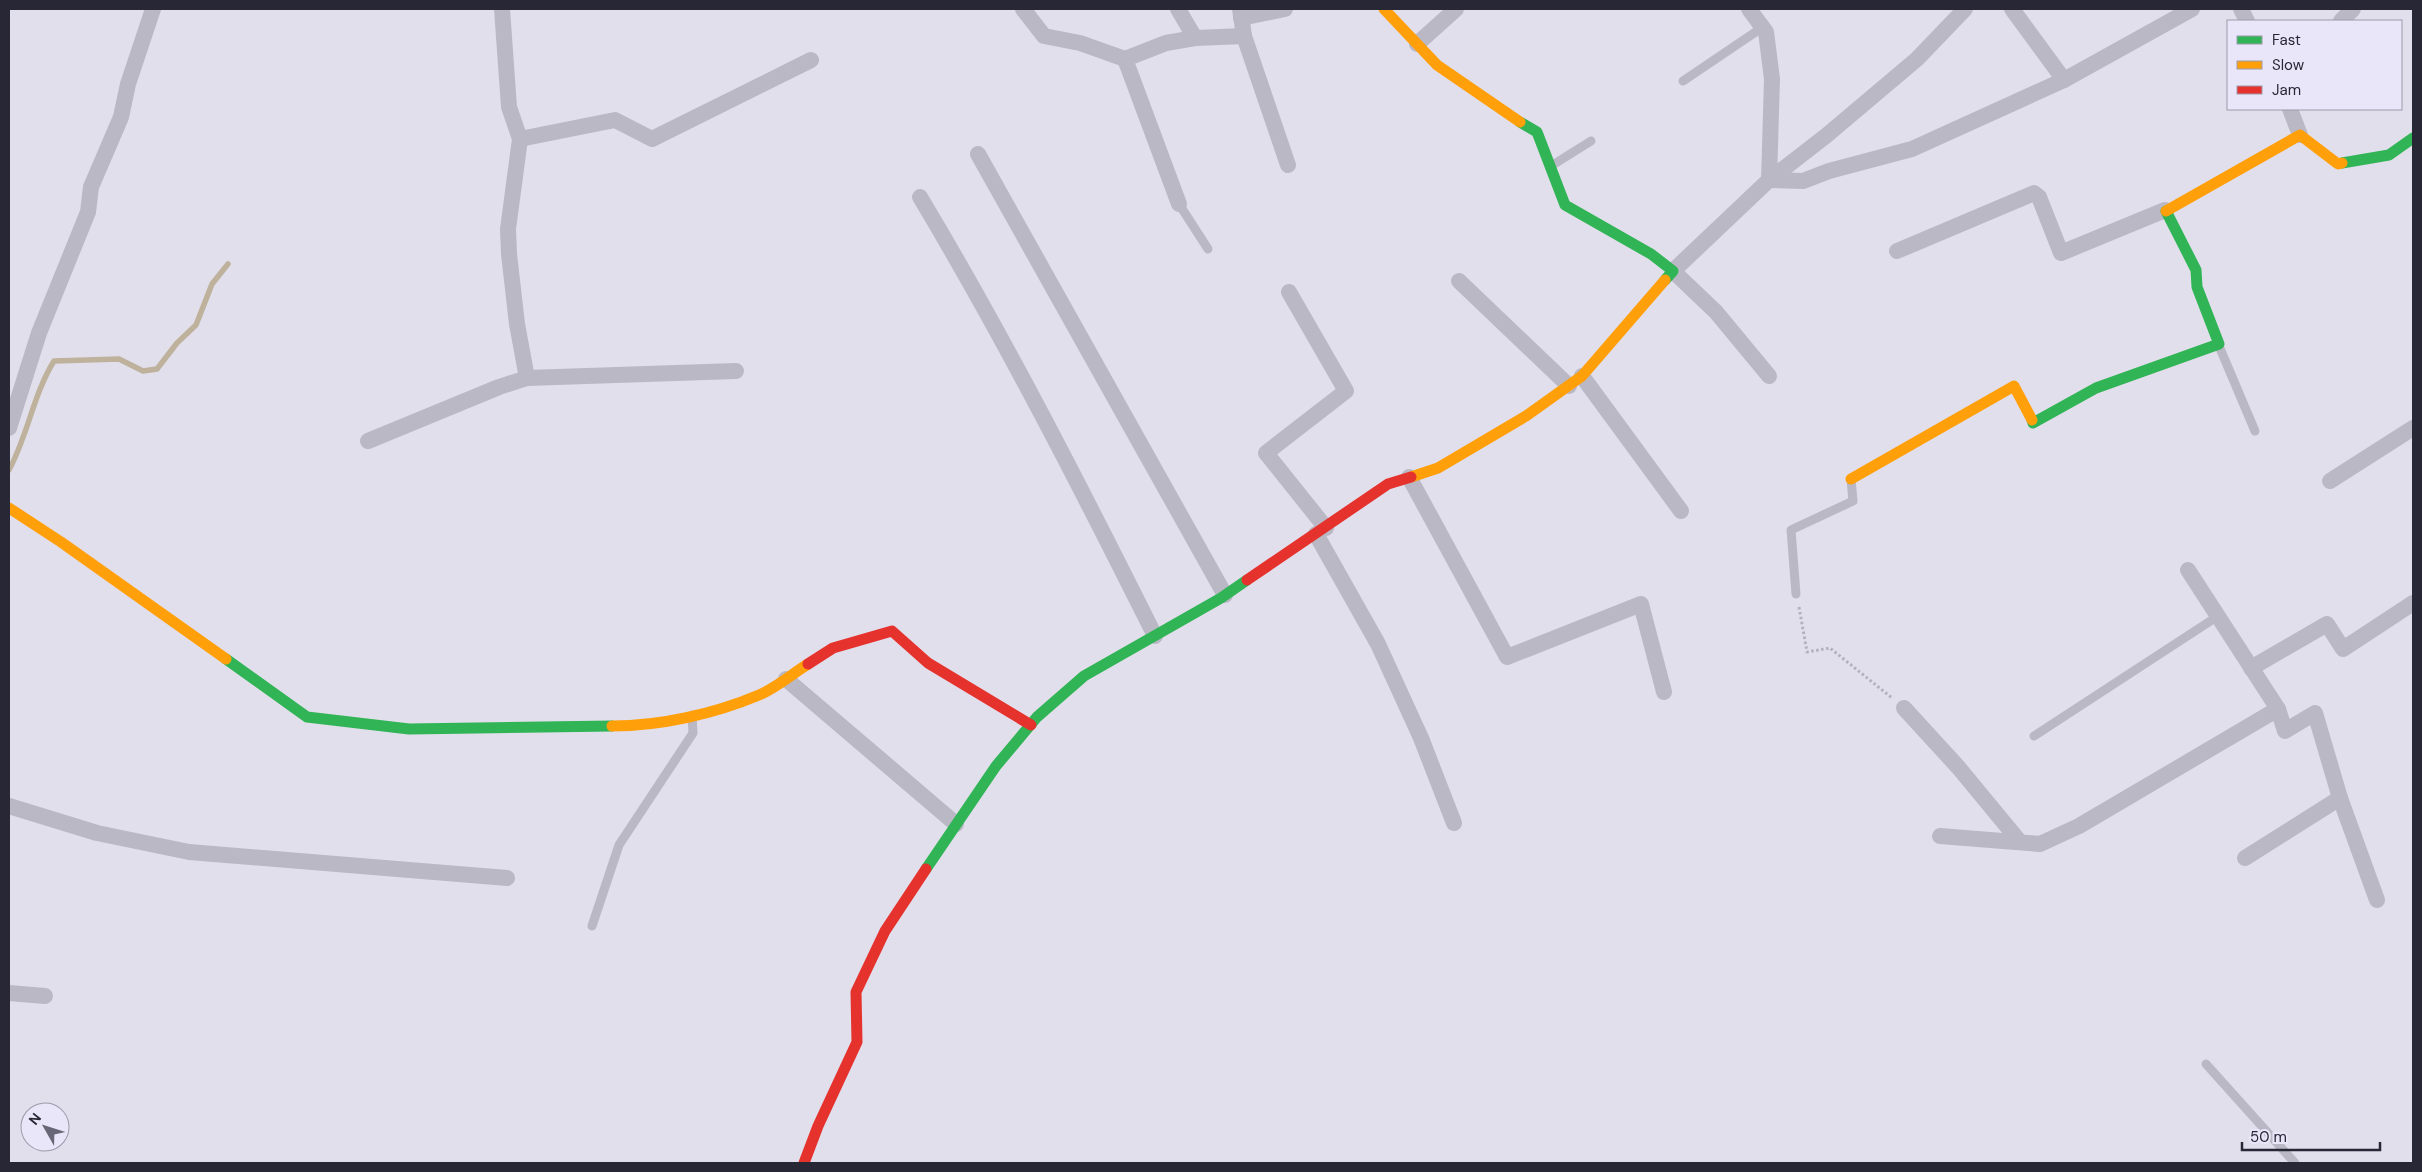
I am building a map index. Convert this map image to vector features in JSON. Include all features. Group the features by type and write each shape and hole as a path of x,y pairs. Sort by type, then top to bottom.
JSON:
{"street":[{"path":"9,428 40,333 88,212 91,186 121,117 128,84 153,9"},
{"path":"502,9 509,107 520,139 508,238 517,324 527,378"},
{"path":"1023,9 1044,36 1080,43 1125,59 1166,42 1195,38 1244,36"},
{"path":"1178,9 1195,38"},
{"path":"1285,9 1241,13 1244,36 1288,165"},
{"path":"1384,9 1437,65 1504,112 1537,132 1565,205 1651,254 1673,270 1716,312 1769,376"},
{"path":"1417,44 1456,9"},
{"path":"1749,9 1766,32 1772,79 1769,180"},
{"path":"804,1163 818,1126 857,1042 856,992 885,931 996,766 1030,725 1084,676 1225,595 1388,484 1438,468 1526,416 1569,386 1582,376 1673,270 1769,180 1827,135 1917,59 1965,9"},
{"path":"2012,9 2064,80"},
{"path":"1769,180 1803,181 1829,171 1912,150 2064,80 2192,9"},
{"path":"2342,20 2353,9"},
{"path":"1125,59 1179,204"},
{"path":"520,139 615,120 652,139 811,60"},
{"path":"2290,110 2300,134 2338,164 2390,155 2413,138"},
{"path":"1897,251 2034,194 2039,197 2061,253 2165,210 2206,190 2300,134"},
{"path":"978,154 1225,595"},
{"path":"920,197 964,272 1111,548 1155,636"},
{"path":"1851,479 2014,386 2033,423 2096,388 2219,344 2197,287 2196,270 2165,210"},
{"path":"1459,281 1569,386"},
{"path":"1289,292 1346,391 1266,453 1321,531 1378,644 1421,738 1454,823"},
{"path":"368,441 499,387 527,378 736,371"},
{"path":"1582,376 1681,511"},
{"path":"2330,481 2413,428"},
{"path":"1409,477 1507,657 1641,604 1664,692"},
{"path":"9,508 61,542 307,717 409,729 634,726 692,715 760,695 833,648 892,631 936,668 1030,725"},
{"path":"2188,570 2278,709 2285,732 2316,713 2340,798 2377,900"},
{"path":"2251,668 2327,624 2343,649 2413,603"},
{"path":"786,679 956,824"},
{"path":"1904,708 1958,767 2020,842"},
{"path":"1940,836 2040,844 2079,826 2278,709"},
{"path":"2245,858 2340,798"},
{"path":"9,806 96,833 189,852 507,878"},
{"path":"9,993 45,996"}],"lane":[{"path":"1683,81 1763,27"},
{"path":"1550,166 1591,141"},
{"path":"1179,204 1208,249"},
{"path":"2219,344 2254,431"},
{"path":"1796,594 1791,530 1853,501 1851,479"},
{"path":"2034,736 2218,616"},
{"path":"592,926 619,845 693,733 692,715"},
{"path":"2206,1064 2295,1163"}],"path":[{"path":"1796,594 1807,652 1830,648 1904,708"}],"waterway":[{"path":"9,470 16,457 41,387 54,361 119,359 143,371 157,369 177,343 196,325 212,284 228,264"}],"traffic: fast":[{"path":"1520,122 1537,132 1565,205 1651,254 1673,271 1665,280"},
{"path":"2342,163 2389,155 2413,138"},
{"path":"2032,420 2033,423 2096,388 2219,344 2197,287 2196,270 2166,211"},
{"path":"926,869 996,766 1037,717 1084,676 1221,598 1247,580"},
{"path":"226,659 307,717 409,729 612,726"}],"traffic: slow":[{"path":"1384,9 1437,65 1520,122"},
{"path":"2166,211 2300,135 2338,164 2342,163"},
{"path":"1411,477 1438,468 1526,416 1582,376 1665,280"},
{"path":"1851,479 2014,386 2032,420"},
{"path":"9,508 61,542 226,659"},
{"path":"612,726 649,724 687,718 724,708 765,692 808,664"}],"traffic: jam":[{"path":"1247,580 1388,484 1411,477"},
{"path":"808,664 833,648 892,631 928,663 1031,725"},
{"path":"804,1163 818,1126 857,1042 856,992 885,931 926,869"}]}
